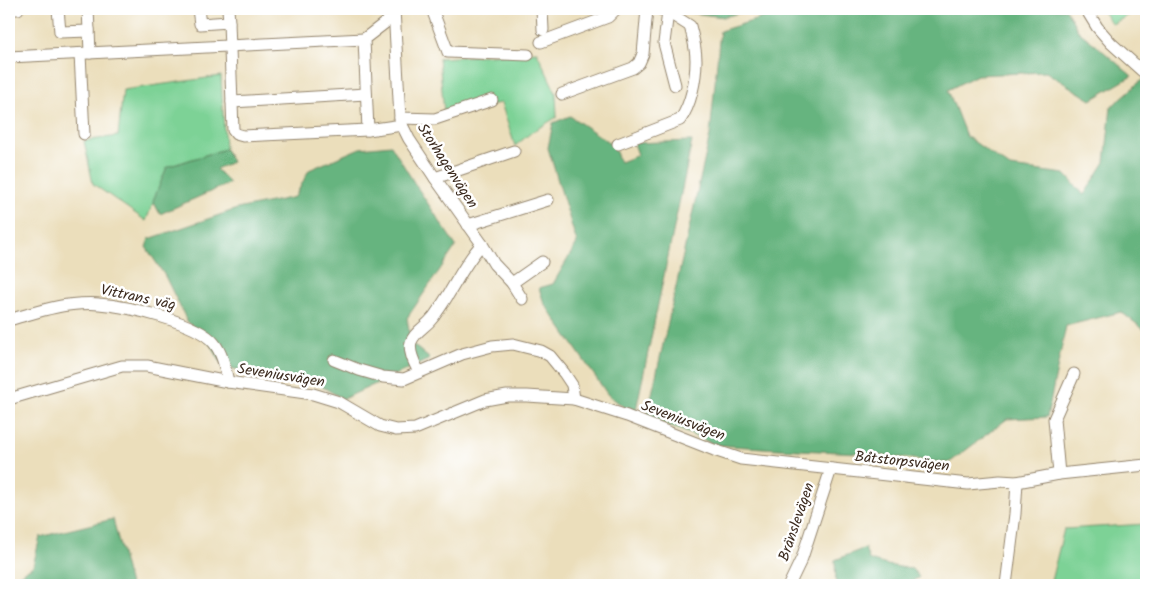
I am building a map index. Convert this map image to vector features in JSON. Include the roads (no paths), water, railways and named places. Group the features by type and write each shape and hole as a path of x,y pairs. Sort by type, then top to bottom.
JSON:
{"street":[{"path":"9,10 18,9"},
{"path":"58,9 61,54"},
{"path":"84,134 85,53 89,30 88,9"},
{"path":"198,9 200,24 229,22"},
{"path":"228,9 233,130 236,134 242,136 368,130 401,122 435,119 492,100"},
{"path":"432,9 448,52 528,55"},
{"path":"542,9 543,30"},
{"path":"541,42 608,17 616,9"},
{"path":"562,94 633,68 639,63 643,54 647,9"},
{"path":"1086,9 1097,27 1146,74"},
{"path":"618,144 680,120 686,113 692,96 698,36 690,26 664,10"},
{"path":"664,10 664,43 675,85"},
{"path":"9,58 364,39 394,12"},
{"name":"Storhagenvägen","path":"394,12 401,122 409,139 434,178 482,244 494,264 512,283 522,298"},
{"path":"60,32 89,32 89,30"},
{"path":"364,39 368,130"},
{"path":"232,102 366,94"},
{"path":"434,178 514,151"},
{"path":"468,225 548,200"},
{"path":"419,372 414,362 411,343 418,331 430,321 443,304 474,252 482,244"},
{"path":"512,283 542,262"},
{"name":"Vittrans väg","path":"9,320 68,305 98,303 154,315 193,328 212,341 220,352 228,382"},
{"path":"334,360 383,377 404,379 462,354 492,346 513,344 541,351 550,356 572,385 574,399"},
{"name":"Seveniusvägen","path":"9,398 122,366 148,366 228,382 313,394 339,402 380,426 396,430 414,429 485,400 507,396 574,399 627,416 741,459"},
{"path":"1060,474 1054,419 1074,374"},
{"name":"Båtstorpsvägen","path":"741,459 968,484 1000,481 1017,482 1060,474 1146,465"},
{"name":"Bränslevägen","path":"789,585 802,558 831,469"},
{"path":"1006,585 1017,482"}]}
